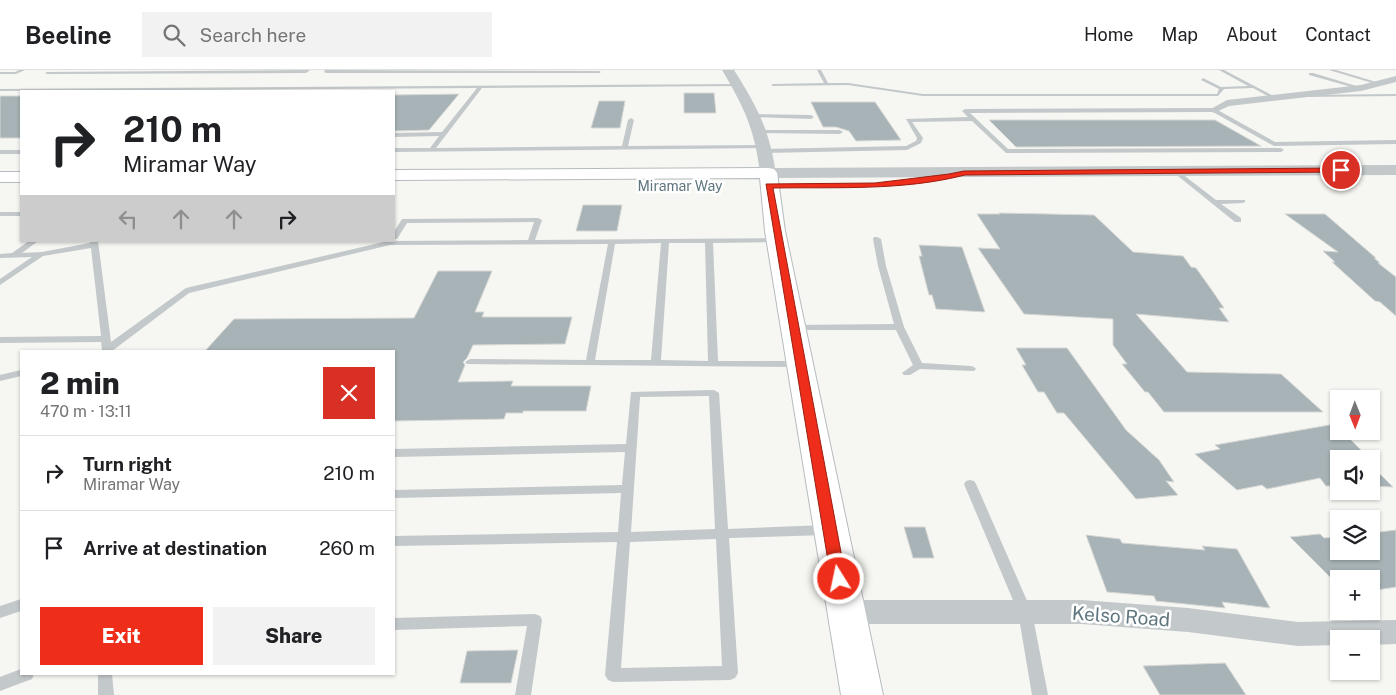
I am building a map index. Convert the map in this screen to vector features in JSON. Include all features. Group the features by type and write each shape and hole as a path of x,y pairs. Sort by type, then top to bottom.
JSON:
{"main road":[{"name":"Miramar Way","path":"395,175 768,179"},
{"path":"0,177 20,177"},
{"name":"Miramar Way","path":"395,188 768,179"},
{"path":"768,179 777,240 844,612 862,695"},
{"path":"0,192 20,191"}],"street":[{"path":"728,70 747,100 754,116 765,149 768,179"},
{"path":"1214,110 1227,103 1277,99 1361,88 1396,79"},
{"name":"Miramar Way","path":"768,179 875,185 950,177 964,173 1396,170"},
{"name":"Kelso Road","path":"844,612 1091,612 1188,620 1298,634 1396,632"}],"lane":[{"path":"0,73 23,70"},
{"path":"55,70 47,73 306,72 308,70"},
{"path":"133,73 139,70"},
{"path":"328,70 326,72 599,71 591,85"},
{"path":"819,70 826,84"},
{"path":"1222,70 1258,87 1277,99"},
{"path":"1361,88 1311,74 1333,70 1381,84"},
{"path":"1203,79 1219,88 1258,87"},
{"path":"772,85 848,84 923,95 963,96 1218,95 1222,89 1219,88"},
{"path":"0,90 737,85"},
{"path":"431,150 481,86"},
{"path":"1300,96 1394,96"},
{"path":"1214,110 1283,150 1006,152 965,111 1214,110"},
{"path":"754,116 811,117"},
{"path":"395,150 624,148 897,149 915,145 919,142 920,138 908,120 973,119"},
{"path":"624,148 631,120"},
{"path":"759,132 840,132"},
{"path":"395,135 443,134"},
{"path":"1274,144 1396,142"},
{"path":"0,152 20,152"},
{"path":"1175,172 1238,220"},
{"path":"1214,202 1243,201"},
{"path":"0,214 20,214"},
{"path":"395,236 405,221 538,220 531,242"},
{"path":"395,240 531,242 777,240"},
{"path":"877,240 882,266 899,327 918,366"},
{"path":"590,363 612,241"},
{"path":"656,363 665,241"},
{"path":"709,241 713,364"},
{"path":"13,256 33,242"},
{"path":"107,350 186,292 384,242"},
{"path":"0,256 42,254 93,243 106,350"},
{"path":"0,283 42,254"},
{"path":"794,328 899,327"},
{"path":"0,340 106,339"},
{"path":"470,362 800,364"},
{"path":"907,373 918,366 971,369"},
{"path":"0,378 20,373"},
{"path":"714,393 730,673 613,675 627,489 635,394 714,393"},
{"path":"395,453 630,448"},
{"path":"970,484 1025,612 1040,695"},
{"path":"395,494 627,489"},
{"path":"395,541 624,537 830,530"},
{"path":"0,612 20,605"},
{"path":"395,624 534,620 523,695"},
{"path":"0,684 24,675"},
{"path":"105,675 106,695"}],"building":[{"path":"684,93 714,93 716,113 684,113"},
{"path":"459,94 429,130 395,131 395,95"},
{"path":"0,96 20,96 20,138 0,138"},
{"path":"599,101 625,101 620,128 591,128"},
{"path":"811,102 875,102 901,140 856,141 849,131 836,127 823,127"},
{"path":"989,120 1215,120 1261,146 1016,147"},
{"path":"583,205 622,205 617,231 576,231"},
{"path":"977,214 1094,215 1133,252 1183,256 1191,267 1196,268 1211,289 1224,308 1219,308 1229,322 1136,314 1187,372 1281,374 1323,412 1164,412 1122,364 1127,364 1113,345 1113,319 1024,314 978,248 1000,249"},
{"path":"1285,214 1325,214 1376,258 1374,258 1380,263 1378,263 1396,277 1396,316 1380,302 1375,301 1332,262 1335,262 1323,251 1338,252"},
{"path":"919,245 962,247 985,312 936,309 932,295 929,295 919,256 922,256"},
{"path":"438,271 492,271 475,312 484,312 482,317 572,317 565,344 473,345 463,362 465,365 458,382 513,381 511,386 591,386 586,411 523,411 523,413 506,413 504,419 395,421 395,350 206,350 234,319 414,318"},
{"path":"1016,348 1067,348 1126,430 1159,460 1174,482 1166,481 1178,495 1136,499 1064,413 1057,413 1044,392 1038,392 1022,365 1026,365"},
{"path":"1330,425 1330,440 1351,440 1361,450 1330,450 1330,486 1326,486 1320,478 1267,489 1262,485 1237,490 1195,454 1220,449 1215,445"},
{"path":"1380,474 1393,487 1380,486"},
{"path":"904,527 925,527 934,558 913,558"},
{"path":"1396,530 1396,587 1380,590 1380,570 1330,570 1330,577 1290,537 1320,534 1324,538 1330,538 1330,560 1380,560 1380,532"},
{"path":"1086,535 1120,539 1122,543 1205,550 1202,546 1237,549 1270,608 1222,602 1225,608 1156,601 1154,596 1107,592"},
{"path":"518,650 511,683 460,683 467,651"},
{"path":"1225,663 1246,695 1160,695 1143,666"}],"route":[{"path":"839,579 777,240 769,186 875,185 950,177 964,173 1341,170"}]}
